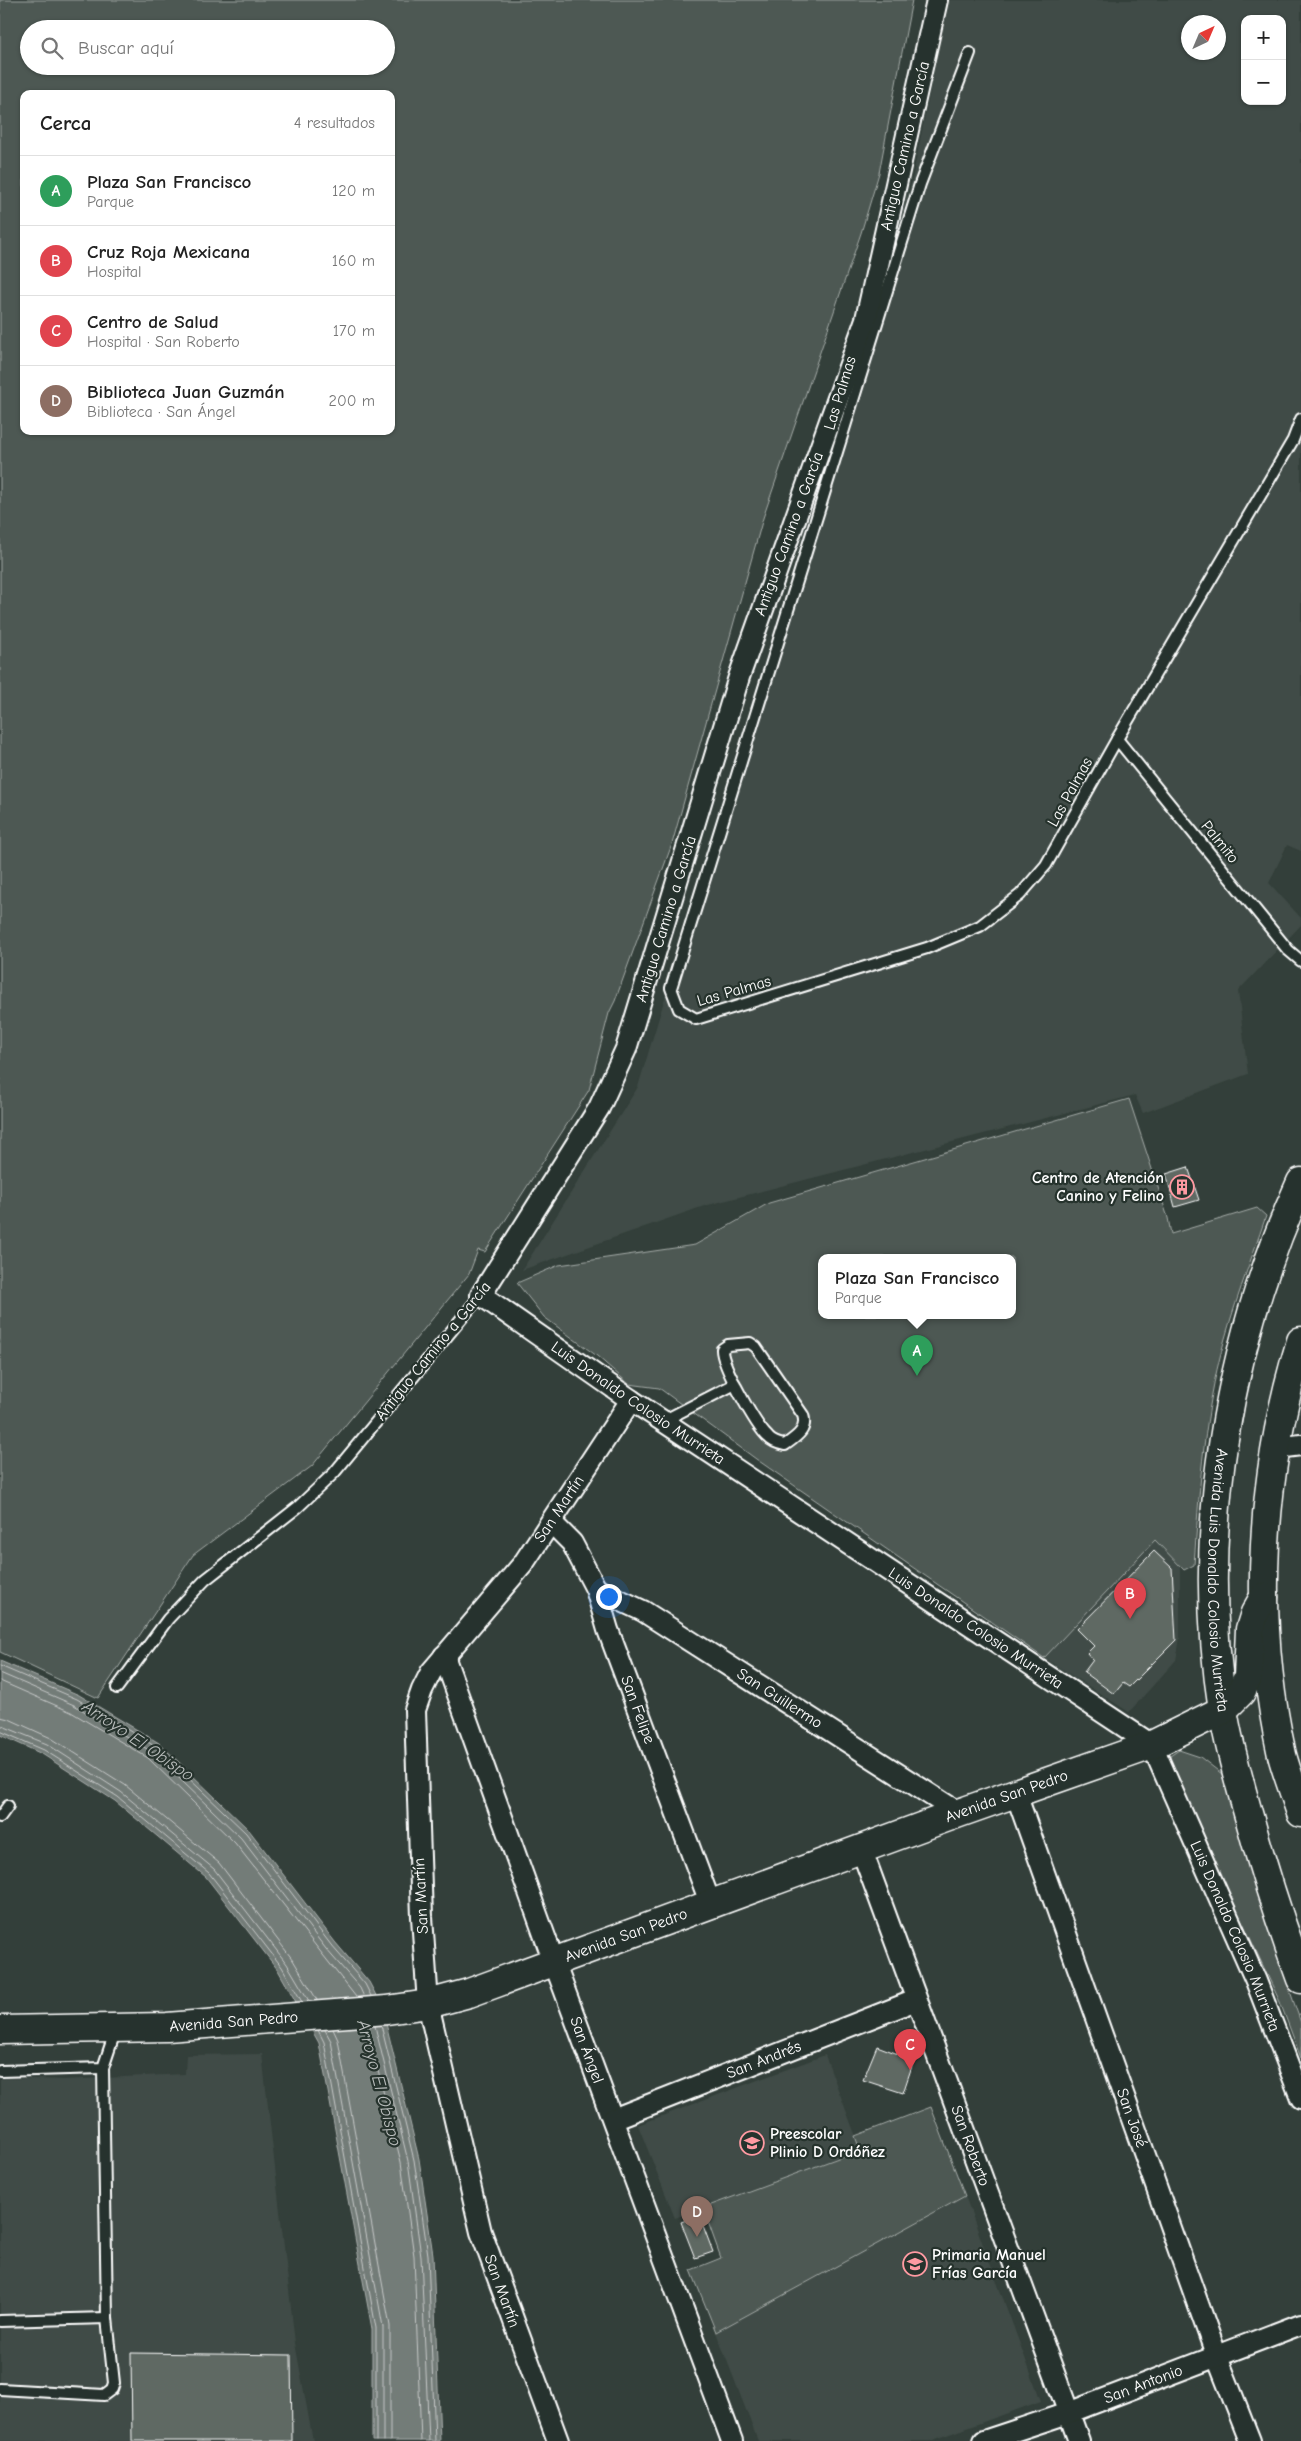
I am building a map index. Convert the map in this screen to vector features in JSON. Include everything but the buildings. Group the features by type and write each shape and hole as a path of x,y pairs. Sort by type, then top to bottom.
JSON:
{"main road":[{"name":"Avenida Luis Donaldo Colosio Murrieta","path":"1301,1182 1256,1297 1231,1400 1218,1484 1212,1570 1223,1710 1233,1760 1271,1895 1301,1979"},
{"path":"1301,1341 1286,1398 1289,1447 1268,1508 1264,1597 1269,1683 1283,1756 1301,1813"},
{"path":"1223,1710 1245,1686 1248,1677 1250,1629 1255,1613 1264,1597"},
{"name":"Avenida San Pedro","path":"0,2030 168,2027 387,2010 428,2004 469,1993 1152,1745 1223,1710"}],"street":[{"name":"Antiguo Camino a García","path":"480,1295 598,1108 626,1049 739,677 866,319 937,0"},
{"name":"Luis Donaldo Colosio Murrieta","path":"480,1295 663,1422 1152,1745 1256,1981 1301,2098"},
{"name":"San Martín","path":"558,2441 481,2232 428,2004 422,1917 415,1710 422,1690 432,1672 523,1564 552,1523 631,1400"},
{"name":"San Felipe","path":"552,1523 572,1543 596,1589 608,1630 711,1905"},
{"name":"San Guillermo","path":"596,1589 642,1611 959,1814"},
{"name":"San Ángel","path":"444,1656 554,1962 732,2441"},
{"name":"San José","path":"1016,1794 1217,2357 1250,2441"},
{"name":"San Roberto","path":"862,1851 1078,2441"},
{"name":"San Andrés","path":"613,2119 916,2000"},
{"name":"San Antonio","path":"984,2441 1068,2413 1301,2324"}],"lane":[{"name":"Las Palmas","path":"970,53 920,184 671,988 679,1009 696,1019 927,948 980,926 1020,895 1046,866 1117,739 1293,440 1301,419"},
{"name":"Palmito","path":"1117,739 1288,950 1301,962"},
{"name":"Antiguo Camino a García","path":"117,1688 168,1619 205,1580 298,1507 334,1473 480,1295"},
{"path":"750,1343 756,1347 803,1415 805,1423 801,1433 785,1445 767,1437 734,1384 722,1356 722,1350 728,1345 750,1343"},
{"path":"663,1422 734,1384"},
{"path":"0,1817 8,1806"},
{"path":"0,2389 104,2396 114,2383 107,2318 103,2068 116,2028"},
{"path":"0,2071 84,2067 103,2068"},
{"path":"0,2322 107,2318"}],"shaded area":[{"path":"0,0 912,0 879,173 861,233 763,518 672,844 609,1013 589,1090 485,1252 478,1250 469,1274 312,1466 193,1555 98,1698 0,1652"},
{"path":"948,0 1301,0 1301,851 1287,845 1269,883 1301,918 1301,925 1238,991 1248,1074 1143,1113 1135,1095 704,1206 522,1270 638,1087 912,180"},
{"path":"1129,1099 1168,1218 1171,1234 1257,1208 1266,1216 1225,1339 1214,1383 1202,1460 1194,1565 1184,1570 1155,1540 1044,1658 756,1459 659,1388 629,1384 597,1356 544,1317 517,1283 559,1265 695,1245 769,1203"},
{"path":"1155,1540 1180,1565 1180,1638 1176,1660 1129,1712 1044,1658"},
{"path":"1179,1750 1200,1757 1222,1774 1263,1913 1301,2023 1301,2058 1280,2002 1172,1771 1170,1756"},
{"path":"262,2054 295,2343 313,2441 0,2441 0,2078 64,2080 185,2074 186,2055"},
{"name":"Preescolar Plinio D Ordóñez","path":"825,2055 861,2150 675,2218 638,2125"},
{"path":"931,2107 965,2196 716,2332 691,2270 721,2258 703,2208 860,2150 855,2136"},
{"name":"Primaria Manuel Frías García","path":"965,2196 1041,2401 930,2441 758,2441 716,2332"}],"water":[{"name":"Arroyo El Obispo","path":"0,1661 79,1695 159,1743 249,1830 335,1942 369,1982 382,2007 419,2159 433,2255 440,2441 372,2441 372,2329 319,2043 278,1970 206,1877 115,1801 42,1754 0,1735"}],"place":[{"name":"Centro de Atención Canino y Felino","path":"1182,1187"},
{"name":"Plaza San Francisco","path":"917,1376"},
{"name":"Cruz Roja Mexicana","path":"1130,1619"},
{"name":"Centro de Salud","path":"910,2070"},
{"name":"Preescolar Plinio D Ordóñez","path":"752,2143"},
{"name":"Biblioteca Juan Guzmán","path":"697,2237"},
{"name":"Primaria Manuel Frías García","path":"915,2264"}]}
